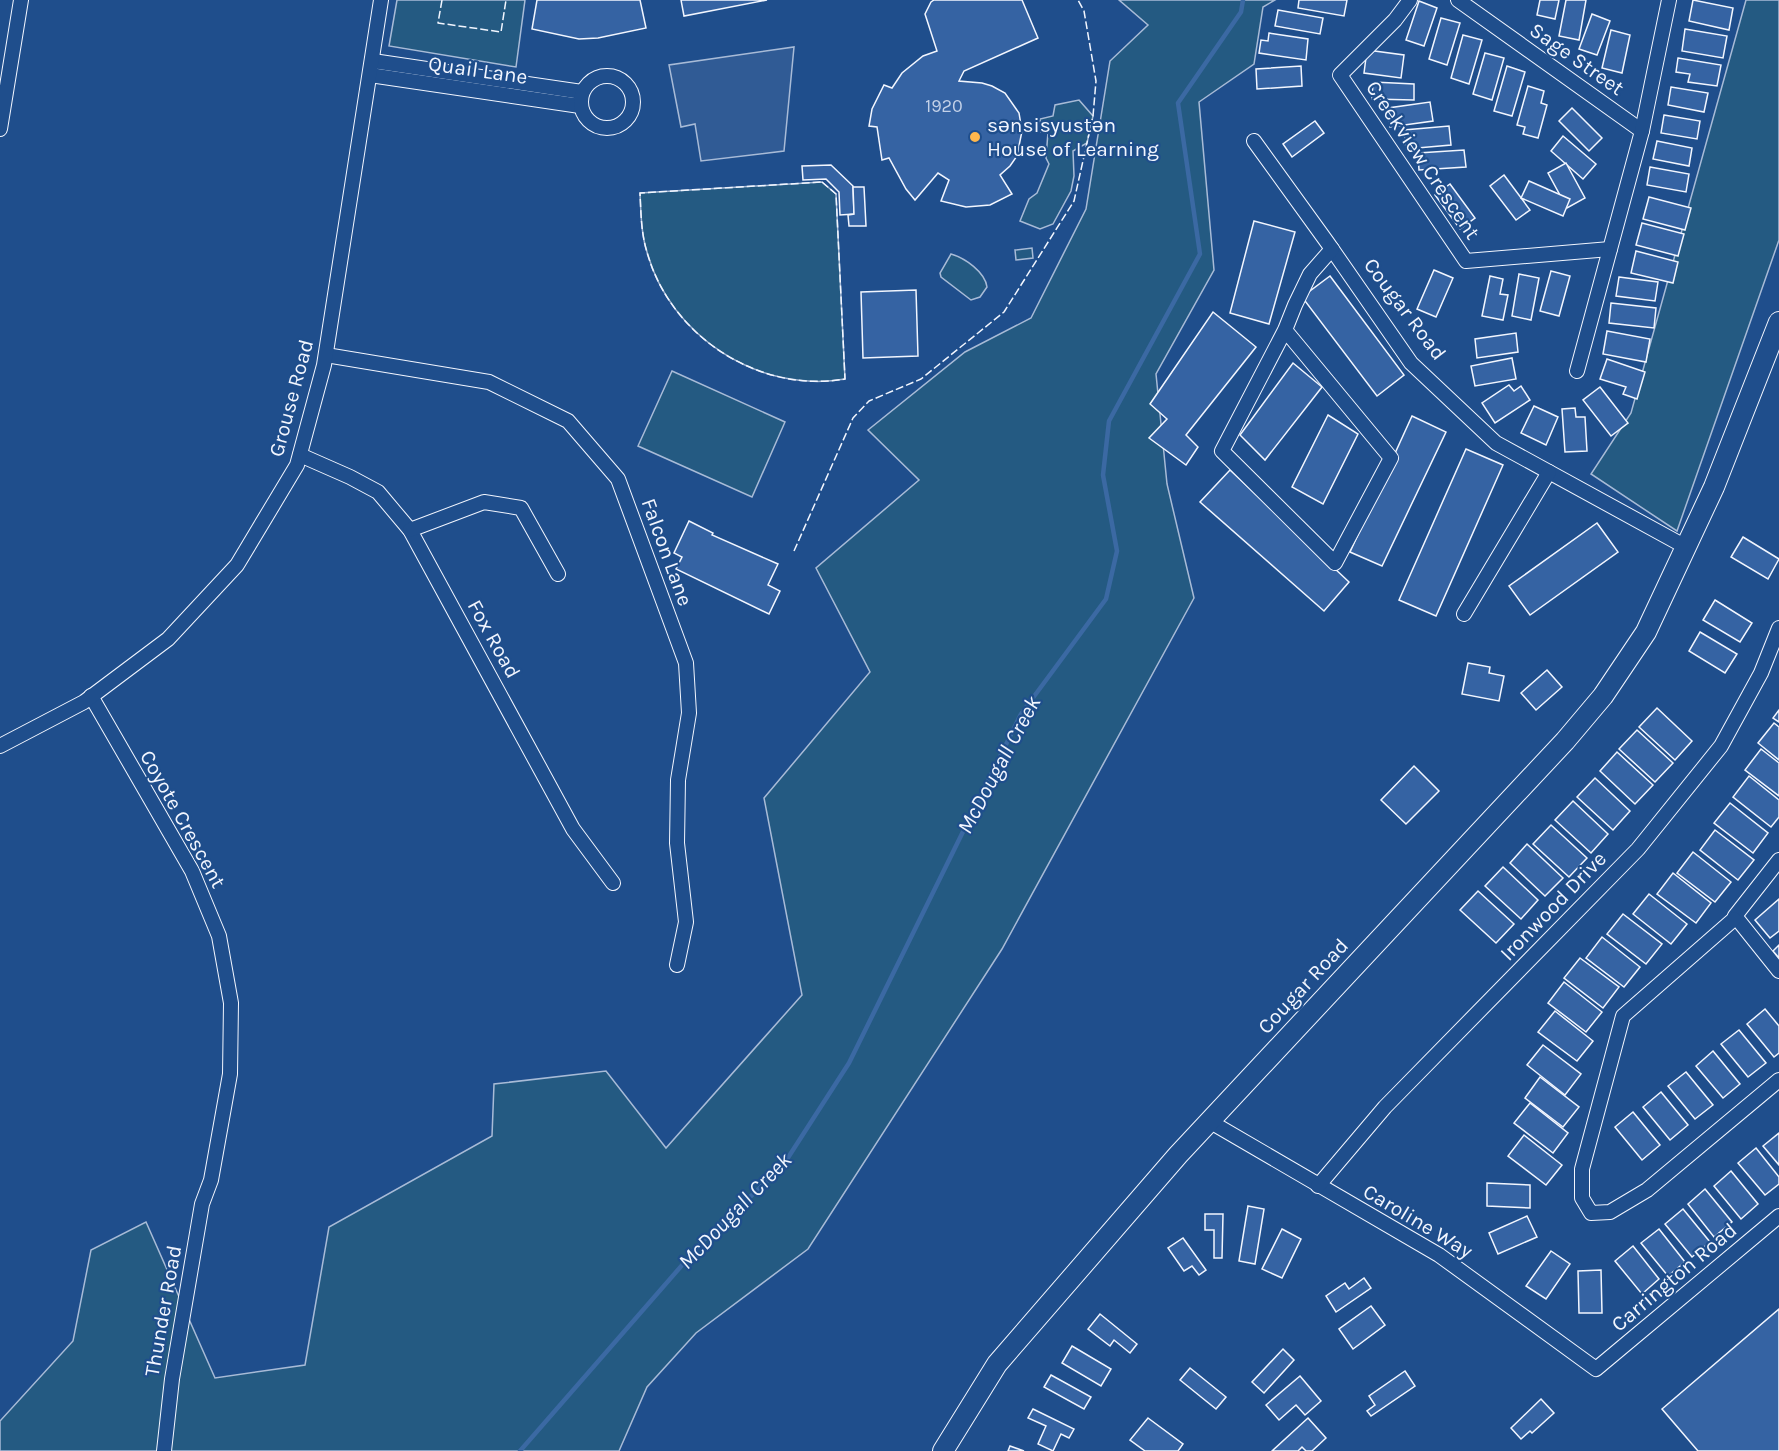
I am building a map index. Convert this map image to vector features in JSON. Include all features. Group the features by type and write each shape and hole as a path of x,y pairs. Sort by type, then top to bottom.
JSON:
{"street":[{"path":"0,129 21,0"},
{"name":"Grouse Road","path":"0,746 91,696 168,639 237,565 297,465 326,355 381,0"},
{"name":"Creekview Crescent","path":"1410,0 1395,20 1340,75 1466,261 1610,249"},
{"name":"Sage Street","path":"1458,0 1642,131"},
{"path":"1577,371 1642,131 1669,0"},
{"name":"Quail Lane","path":"370,75 581,99 373,61"},
{"name":"Cougar Road","path":"1254,141 1411,363 1496,443 1686,547"},
{"path":"1285,330 1391,458 1335,563 1222,451 1285,330 1310,274 1332,249"},
{"name":"Cougar Road","path":"943,1451 997,1364 1209,1121 1565,741 1603,696 1646,632 1686,547 1714,487 1779,322"},
{"name":"Falcon Lane","path":"326,355 489,382 568,421 618,479 686,663 689,713 678,780 677,843 686,922 677,964"},
{"name":"Fox Road","path":"300,455 378,492 410,530 573,829 613,883"},
{"path":"1464,614 1549,472"},
{"path":"410,530 483,502 521,508 558,574"},
{"name":"Ironwood Drive","path":"1318,1186 1385,1107 1638,849 1721,746 1761,673 1779,628"},
{"name":"Coyote Crescent","path":"91,696 192,871 219,936 231,1003 230,1074 211,1180"},
{"path":"1779,860 1735,916 1779,971"},
{"path":"1734,919 1623,1016 1582,1169 1582,1198 1591,1213 1610,1212 1647,1190 1779,1080"},
{"name":"Caroline Way","path":"1209,1121 1439,1255 1596,1369"},
{"name":"Thunder Road","path":"164,1451 172,1379 202,1204 211,1180"},
{"name":"Carrington Road","path":"1596,1369 1779,1216"}],"shaded area":[{"path":"397,0 525,0 516,67 389,46"},
{"path":"1119,0 1275,0 1263,7 1254,64 1199,102 1214,270 1156,374 1167,484 1194,598 1002,949 808,1249 696,1333 647,1387 619,1451 0,1451 0,1421 73,1341 91,1250 146,1222 215,1378 305,1365 329,1227 492,1136 494,1084 606,1071 666,1148 802,995 764,798 870,672 816,568 919,480 868,430 965,352 1031,318 1086,209 1110,61 1148,25"},
{"path":"1746,0 1779,0 1779,240 1677,531 1591,474 1631,413"},
{"path":"794,47 784,151 701,161 695,124 681,127 669,65"},
{"path":"1079,100 1093,116 1087,143 1073,151 1074,176 1071,191 1053,224 1040,229 1020,221 1029,199 1037,193 1049,164 1046,158 1048,132 1041,132 1040,119 1053,116 1055,105"},
{"path":"822,182 836,194 845,379 813,381 781,377 751,368 722,353 697,333 676,309 659,282 647,252 642,230 640,193"},
{"path":"1032,248 1033,258 1016,260 1015,250"},
{"path":"951,254 968,262 982,276 987,287 980,297 971,300 941,277 940,273"},
{"path":"672,371 785,422 752,497 638,446"}],"building":[{"path":"537,0 640,0 646,28 598,38 579,39 532,29"},
{"path":"681,0 767,0 684,16"},
{"path":"934,0 1022,0 1038,38 964,71 959,81 992,86 1005,93 1019,113 1022,131 1017,156 1000,175 1012,194 990,205 966,207 941,201 949,180 938,173 915,200 906,189 889,158 882,160 877,127 869,126 872,109 884,85 892,88 902,73 923,56 937,51 925,14"},
{"path":"1299,0 1347,0 1344,16 1298,8"},
{"path":"1540,0 1559,0 1555,19 1537,15"},
{"path":"1566,0 1586,0 1579,40 1559,36"},
{"path":"1693,0 1733,8 1729,30 1689,21"},
{"path":"1419,1 1437,8 1424,46 1406,40"},
{"path":"1278,10 1323,18 1320,34 1275,26"},
{"path":"1592,14 1610,21 1597,55 1579,49"},
{"path":"1441,18 1460,23 1447,65 1429,59"},
{"path":"1685,29 1727,36 1723,58 1682,51"},
{"path":"1611,30 1630,35 1622,73 1602,68"},
{"path":"1269,33 1308,39 1306,60 1259,53 1261,40 1268,41"},
{"path":"1463,35 1482,40 1469,84 1451,78"},
{"path":"1367,50 1404,55 1401,78 1364,73"},
{"path":"1485,53 1504,58 1492,100 1473,94"},
{"path":"1678,58 1721,65 1717,86 1688,82 1690,74 1676,72"},
{"path":"1301,66 1302,86 1257,89 1256,69"},
{"path":"1507,66 1525,72 1512,116 1494,111"},
{"path":"1373,82 1414,84 1414,100 1372,99"},
{"path":"1528,86 1544,91 1541,103 1547,105 1538,138 1523,134 1525,127 1517,125"},
{"path":"1671,87 1708,93 1704,112 1668,105"},
{"path":"1430,102 1433,121 1390,127 1388,108"},
{"path":"1572,108 1602,138 1589,151 1559,121"},
{"path":"1664,115 1700,121 1697,139 1661,133"},
{"path":"1315,121 1324,133 1292,157 1283,144"},
{"path":"1449,126 1451,145 1406,149 1404,130"},
{"path":"1563,136 1596,164 1583,179 1551,151"},
{"path":"1657,141 1692,148 1689,166 1653,159"},
{"path":"1464,150 1466,167 1419,170 1418,153"},
{"path":"1566,163 1585,198 1567,208 1548,173"},
{"path":"831,165 853,186 854,214 840,215 839,192 826,179 803,180 802,166"},
{"path":"1650,167 1689,174 1686,192 1647,185"},
{"path":"1504,175 1530,210 1516,220 1490,186"},
{"path":"1529,181 1570,199 1563,216 1521,198"},
{"path":"1450,184 1475,218 1460,229 1435,195"},
{"path":"853,187 864,187 866,226 849,226 848,215 854,214"},
{"path":"1649,197 1691,208 1685,230 1643,219"},
{"path":"1254,221 1295,232 1269,324 1230,313"},
{"path":"1642,223 1684,234 1678,256 1636,245"},
{"path":"1636,251 1678,262 1673,283 1631,273"},
{"path":"1434,270 1453,278 1436,317 1417,309"},
{"path":"1551,271 1570,276 1559,316 1540,311"},
{"path":"1519,274 1539,278 1531,320 1512,316"},
{"path":"1330,276 1404,375 1377,396 1302,297"},
{"path":"1490,276 1503,279 1500,294 1508,295 1503,320 1482,316"},
{"path":"1619,277 1658,282 1655,301 1616,296"},
{"path":"916,290 918,356 863,358 861,292"},
{"path":"1611,303 1656,308 1654,328 1609,323"},
{"path":"1213,312 1256,347 1186,435 1198,447 1186,465 1149,438 1167,419 1150,404"},
{"path":"1607,331 1650,339 1646,362 1603,354"},
{"path":"1516,333 1518,352 1477,358 1475,339"},
{"path":"1512,358 1516,379 1475,386 1471,366"},
{"path":"1607,359 1645,372 1637,399 1623,394 1626,387 1600,379"},
{"path":"1293,363 1322,387 1265,460 1240,435"},
{"path":"1509,385 1514,391 1521,386 1530,400 1495,423 1482,403"},
{"path":"1600,387 1628,423 1611,436 1583,400"},
{"path":"1534,406 1558,417 1546,445 1521,433"},
{"path":"1575,408 1576,417 1585,417 1587,451 1565,452 1562,409"},
{"path":"1328,415 1358,434 1323,504 1292,487"},
{"path":"1412,416 1446,432 1382,566 1350,552"},
{"path":"1466,449 1503,465 1436,616 1399,600"},
{"path":"1230,470 1349,582 1324,611 1200,502"},
{"path":"689,521 713,533 712,535 778,564 768,585 780,591 769,614 676,569 682,557 674,553"},
{"path":"1597,523 1618,552 1530,615 1509,586"},
{"path":"1743,537 1779,559 1768,579 1731,557"},
{"path":"1715,600 1752,623 1740,642 1703,620"},
{"path":"1700,632 1737,654 1725,673 1689,651"},
{"path":"1468,663 1490,667 1489,673 1504,676 1499,701 1462,694"},
{"path":"1547,670 1562,687 1536,710 1521,693"},
{"path":"1657,708 1692,741 1675,760 1639,727"},
{"path":"1779,710 1779,722 1773,718"},
{"path":"1774,723 1779,727 1779,760 1758,743"},
{"path":"1637,730 1673,763 1655,782 1619,749"},
{"path":"1761,749 1779,763 1779,796 1745,770"},
{"path":"1617,752 1653,785 1635,804 1600,771"},
{"path":"1414,766 1439,791 1406,824 1381,800"},
{"path":"1749,776 1779,800 1779,817 1771,827 1733,797"},
{"path":"1595,778 1630,811 1613,830 1577,797"},
{"path":"1573,801 1608,834 1591,853 1555,820"},
{"path":"1730,803 1768,833 1753,853 1714,823"},
{"path":"1551,825 1587,858 1569,877 1533,844"},
{"path":"1715,830 1754,860 1738,880 1700,850"},
{"path":"1527,844 1563,878 1545,896 1510,863"},
{"path":"1693,852 1731,882 1715,902 1677,873"},
{"path":"1503,867 1538,900 1521,919 1485,886"},
{"path":"1673,873 1711,903 1696,923 1657,894"},
{"path":"1478,891 1514,924 1496,943 1460,910"},
{"path":"1649,894 1687,924 1671,944 1633,914"},
{"path":"1779,899 1779,931 1770,938 1755,920"},
{"path":"1623,914 1662,944 1646,964 1607,934"},
{"path":"1602,937 1640,967 1624,987 1586,958"},
{"path":"1779,945 1779,958 1773,951"},
{"path":"1580,958 1619,987 1603,1008 1564,978"},
{"path":"1564,982 1602,1012 1586,1032 1548,1003"},
{"path":"1765,1009 1779,1026 1779,1053 1774,1057 1747,1024"},
{"path":"1555,1011 1593,1041 1577,1061 1538,1032"},
{"path":"1739,1030 1766,1063 1748,1077 1721,1044"},
{"path":"1543,1045 1581,1074 1565,1095 1527,1065"},
{"path":"1713,1051 1740,1084 1723,1098 1696,1066"},
{"path":"1686,1072 1713,1105 1695,1119 1668,1086"},
{"path":"1540,1077 1579,1107 1563,1127 1525,1098"},
{"path":"1661,1092 1688,1125 1670,1140 1643,1107"},
{"path":"1530,1103 1568,1133 1553,1153 1514,1123"},
{"path":"1633,1112 1660,1145 1642,1160 1615,1127"},
{"path":"1779,1133 1779,1165 1763,1146"},
{"path":"1524,1135 1562,1165 1546,1185 1508,1156"},
{"path":"1756,1148 1779,1177 1779,1184 1765,1195 1738,1163"},
{"path":"1731,1171 1758,1204 1741,1219 1714,1186"},
{"path":"1487,1183 1530,1185 1530,1208 1487,1206"},
{"path":"1705,1189 1732,1222 1714,1237 1688,1204"},
{"path":"1248,1206 1264,1209 1255,1264 1239,1261"},
{"path":"1683,1209 1710,1242 1692,1257 1665,1224"},
{"path":"1205,1214 1223,1214 1222,1258 1214,1258 1214,1230 1205,1230"},
{"path":"1527,1216 1537,1237 1498,1254 1489,1233"},
{"path":"1282,1229 1301,1239 1282,1278 1262,1269"},
{"path":"1659,1229 1685,1262 1668,1276 1641,1243"},
{"path":"1183,1238 1206,1270 1199,1275 1192,1266 1184,1271 1168,1248"},
{"path":"1633,1246 1659,1279 1642,1294 1615,1261"},
{"path":"1551,1251 1570,1264 1546,1299 1526,1286"},
{"path":"1601,1270 1602,1313 1579,1313 1578,1271"},
{"path":"1364,1278 1371,1288 1336,1312 1326,1296 1345,1283 1349,1289"},
{"path":"1371,1306 1385,1325 1353,1349 1339,1329"},
{"path":"1779,1309 1779,1451 1698,1451 1662,1409"},
{"path":"1100,1314 1137,1344 1130,1353 1114,1340 1110,1346 1088,1329"},
{"path":"1072,1346 1111,1369 1101,1386 1062,1363"},
{"path":"1283,1349 1294,1360 1264,1393 1252,1382"},
{"path":"1190,1368 1226,1397 1216,1409 1180,1380"},
{"path":"1405,1371 1415,1386 1371,1416 1367,1411 1375,1405 1369,1396"},
{"path":"1051,1375 1091,1397 1084,1409 1044,1387"},
{"path":"1300,1376 1321,1401 1305,1415 1296,1405 1279,1420 1266,1405"},
{"path":"1541,1399 1554,1413 1532,1433 1530,1431 1521,1439 1511,1428"},
{"path":"1033,1409 1074,1429 1069,1438 1061,1434 1053,1451 1038,1444 1046,1426 1028,1418"},
{"path":"1148,1418 1183,1444 1178,1451 1145,1451 1130,1440"},
{"path":"1308,1418 1326,1438 1312,1451 1306,1451 1302,1447 1298,1451 1272,1451"},
{"path":"1010,1446 1024,1451 1008,1451"}],"waterway":[{"name":"McDougall Creek","path":"520,1451 704,1240 782,1167 849,1063 1021,714 1106,599 1117,551 1103,475 1109,421 1200,254 1178,103 1241,12 1243,0"}],"fence":[{"path":"442,0 438,23 501,32 506,0"},
{"path":"794,551 853,418 869,401 921,379 1004,312 1074,201 1093,116 1096,81 1084,11 1078,0"},
{"path":"822,182 836,194 845,379 813,381 781,377 751,368 722,353 697,333 676,309 659,282 647,252 642,230 640,193 822,182"}],"place":[{"name":"sənsisyustən House of Learning","path":"975,137"}]}
